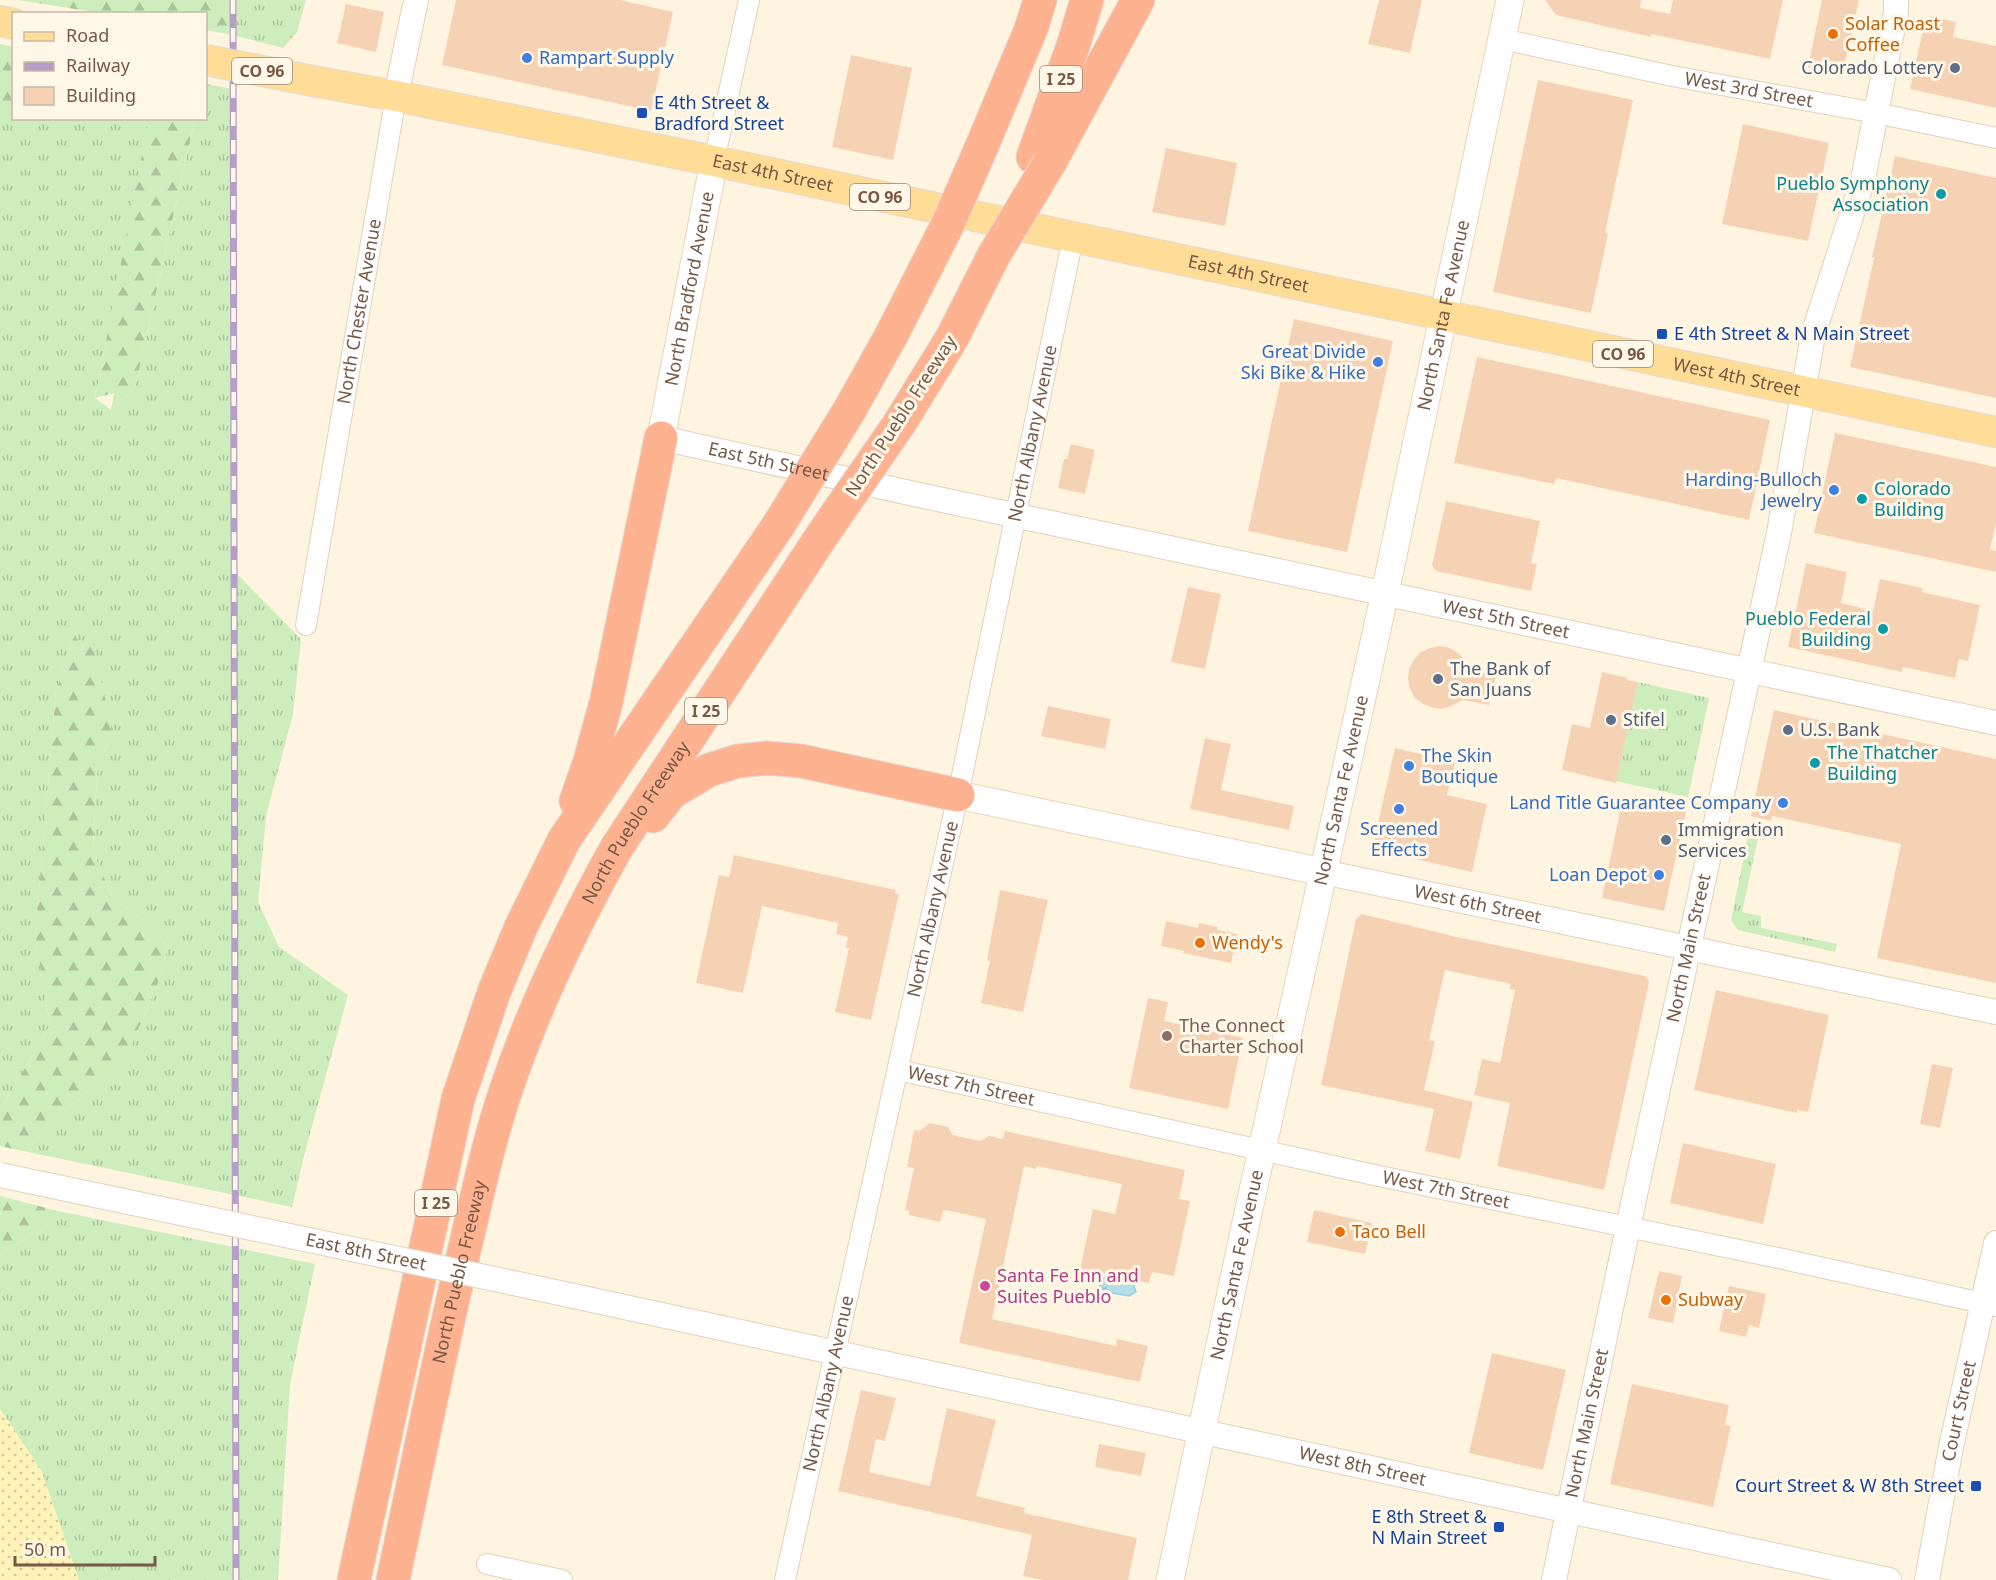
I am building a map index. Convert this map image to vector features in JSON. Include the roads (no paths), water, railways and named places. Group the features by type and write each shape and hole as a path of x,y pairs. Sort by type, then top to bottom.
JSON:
{"highway":[{"path":"982,146 1018,0"},
{"name":"North Pueblo Freeway","path":"354,1580 458,1099 494,992 521,927 564,840 778,526 849,411 891,336 947,226 1031,29 1040,0"},
{"name":"I 25","path":"1041,159 1087,0"},
{"path":"1041,159 1138,0"},
{"name":"North Pueblo Freeway","path":"393,1580 447,1321 483,1174 506,1090 541,1000 595,886 643,805 930,375 974,296 1041,159"},
{"path":"564,840 606,703 661,438"},
{"path":"595,886 672,792 708,770 738,761 767,758 801,761 958,795"}],"main road":[{"name":"North Santa Fe Avenue","path":"1170,1580 1200,1432 1385,593 1510,0"},
{"name":"East 4th Street","path":"207,60 714,161 1442,316"},
{"name":"North Bradford Avenue","path":"661,438 714,161"},
{"name":"West 4th Street","path":"1442,316 1996,432"},
{"name":"West 6th Street","path":"958,795 1323,872"}],"street":[{"name":"North Chester Avenue","path":"306,625 396,96 416,0"},
{"name":"North Bradford Avenue","path":"714,161 749,0"},
{"name":"North Main Street","path":"1554,1580 1628,1227 1779,533 1813,335 1863,179 1896,12 1896,0"},
{"name":"West 3rd Street","path":"1502,39 1672,76 1876,113 1996,138"},
{"name":"North Albany Avenue","path":"786,1580 958,795 1073,238"},
{"name":"East 5th Street","path":"661,438 1015,514"},
{"name":"West 5th Street","path":"1015,514 1996,723"},
{"name":"West 6th Street","path":"1323,872 1996,1012"},
{"name":"West 7th Street","path":"898,1070 1389,1178 1989,1304"},
{"name":"East 8th Street","path":"0,1174 836,1352"},
{"name":"Court Street","path":"1927,1580 1951,1447 1989,1304 1996,1243"},
{"name":"West 8th Street","path":"836,1352 1888,1580"},
{"path":"487,1564 562,1580"}],"water":[{"path":"1104,1277 1106,1282 1120,1278 1132,1281 1136,1292 1129,1296 1101,1291 1097,1279"}],"railway":[{"path":"233,0 236,1580"}],"place":[{"name":"Solar Roast Coffee","path":"1833,34"},
{"name":"Rampart Supply","path":"527,58"},
{"name":"Colorado Lottery","path":"1955,68"},
{"name":"E 4th Street & Bradford Street","path":"642,113"},
{"name":"Pueblo Symphony Association","path":"1941,194"},
{"name":"E 4th Street & N Main Street","path":"1662,334"},
{"name":"Great Divide Ski Bike & Hike","path":"1378,362"},
{"name":"Harding-Bulloch Jewelry","path":"1834,490"},
{"name":"Colorado Building","path":"1862,499"},
{"name":"Pueblo Federal Building","path":"1883,629"},
{"name":"The Bank of San Juans","path":"1438,679"},
{"name":"Stifel","path":"1611,720"},
{"name":"U.S. Bank","path":"1788,730"},
{"name":"The Thatcher Building","path":"1815,763"},
{"name":"The Skin Boutique","path":"1409,766"},
{"name":"Land Title Guarantee Company","path":"1783,803"},
{"name":"Screened Effects","path":"1399,809"},
{"name":"Immigration Services","path":"1666,840"},
{"name":"Loan Depot","path":"1659,875"},
{"name":"Wendy's","path":"1200,943"},
{"name":"The Connect Charter School","path":"1167,1036"},
{"name":"Taco Bell","path":"1340,1232"},
{"name":"Santa Fe Inn and Suites Pueblo","path":"985,1286"},
{"name":"Subway","path":"1666,1300"},
{"name":"Court Street & W 8th Street","path":"1976,1486"},
{"name":"E 8th Street & N Main Street","path":"1499,1527"}]}
